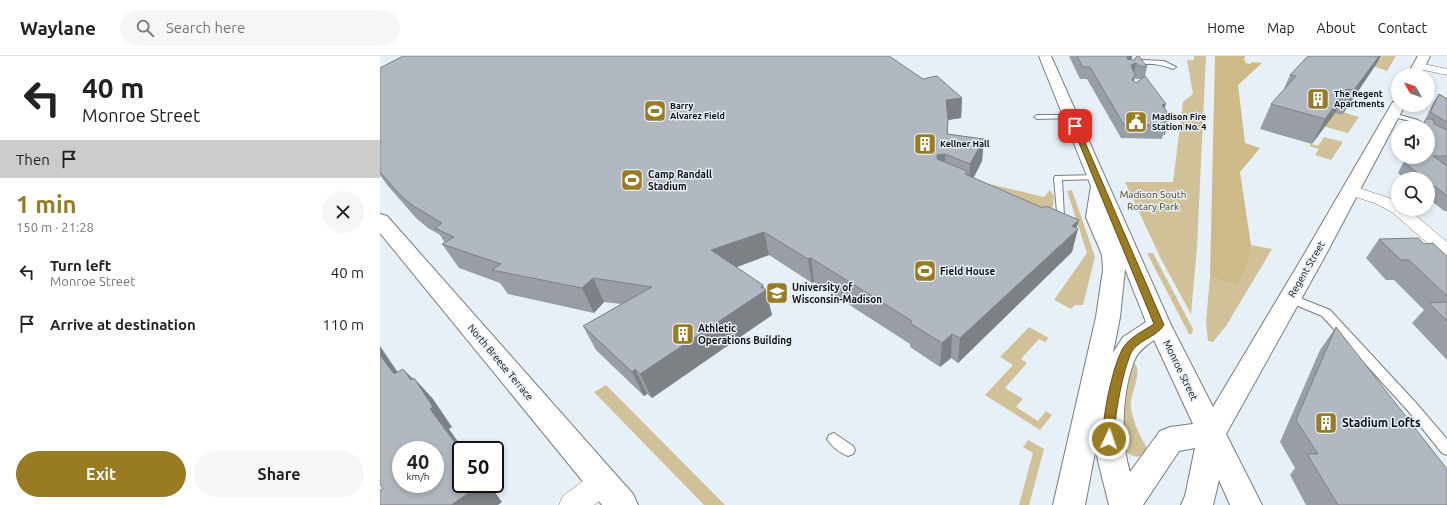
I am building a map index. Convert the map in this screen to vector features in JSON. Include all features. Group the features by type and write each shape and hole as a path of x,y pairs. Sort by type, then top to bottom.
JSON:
{"main road":[{"name":"Monroe Street","path":"1046,56 1159,325 1246,505"},
{"name":"Regent Street","path":"1197,505 1200,500 1212,433 1290,298 1394,112"},
{"path":"1069,505 1108,317 1114,270 1112,255 1096,218 1099,181"},
{"name":"North Breese Terrace","path":"380,220 622,505"},
{"path":"1125,504 1110,455 1110,418 1115,388 1126,352 1132,344 1159,325"},
{"path":"1125,504 1170,440 1212,433"}],"street":[{"path":"1419,66 1447,72"},
{"path":"1350,190 1383,201 1391,205"},
{"path":"1406,216 1447,251"},
{"path":"573,505 603,482"}],"lane":[{"path":"1128,70 1130,64 1140,63 1160,62 1173,67"},
{"path":"1398,112 1412,120"},
{"path":"1038,117 1071,116"},
{"path":"1054,227 1042,222 1056,219 1061,212 1058,178 1099,181"},
{"path":"1290,298 1326,313 1413,408 1447,449"},
{"path":"834,439 848,450"}],"green space":[{"name":"Madison South Rotary Park","path":"1194,56 1206,56 1197,247 1191,314 1161,259 1125,182 1173,182 1183,102 1193,94 1187,60 1194,60"},
{"path":"1382,56 1396,56 1387,71 1367,64 1371,58 1379,60"},
{"path":"1332,112 1341,115 1343,112 1359,117 1348,133 1322,126"},
{"path":"1324,137 1343,142 1331,160 1315,155 1319,149 1309,146 1311,144 1318,146"},
{"path":"985,183 1044,197 1050,190 1054,196 1053,207 1048,211"},
{"path":"1072,190 1095,257 1083,305 1075,305 1071,309 1054,300 1087,253 1067,191"},
{"path":"1251,245 1272,249 1226,326 1213,342 1208,341 1206,322 1210,277 1237,286"},
{"path":"1147,253 1153,253 1193,329 1192,334 1189,334"},
{"path":"1029,327 1049,338 1045,342 1039,339 1021,359 1027,363 1005,388 1023,399 1016,407 1038,421 1046,411 1052,415 1040,430 985,395 1013,365 1000,357"},
{"path":"1133,361 1136,366 1137,377 1132,395 1131,408 1137,429 1147,448 1139,457 1133,456 1127,452 1124,449 1122,442 1124,406"},
{"path":"606,385 725,505 704,505 594,392"},
{"path":"1028,440 1044,449 1029,505 1019,505 1033,453 1023,447"}],"shaded area":[{"path":"1215,56 1245,56 1243,59 1246,61 1245,63 1262,63 1238,85 1245,143 1260,148 1240,172 1251,245 1247,265 1237,286 1210,277"}],"building":[{"name":"Camp Randall Stadium","path":"403,56 889,56 923,79 937,76 962,98 946,100 948,119 947,134 984,139 970,164 945,154 937,155 937,159 967,171 965,174 1043,208 1046,206 1079,220 1072,226 1078,229 960,338 952,334 942,343 910,323 912,321 811,258 808,259 764,232 711,250 763,285 761,287 766,290 640,374 635,369 632,372 583,326 652,287 593,278 582,288 492,270 501,264 442,244 454,237 435,228 442,223 412,205 400,195 380,172 380,68"},
{"path":"1077,56 1128,56 1127,59 1134,60 1137,56 1139,56 1147,67 1139,66 1136,63 1131,65 1135,75 1132,80 1136,83 1145,76 1166,104 1162,105 1169,115 1165,115 1169,121 1164,121 1166,125 1124,125 1090,67 1083,67"},
{"name":"The Regent Apartments","path":"1308,56 1379,56 1354,90 1347,89 1325,119 1271,104 1296,76 1290,75"},
{"path":"1439,94 1447,99 1447,122 1430,112 1435,112 1435,102"},
{"path":"1435,124 1447,130 1447,156 1435,156"},
{"path":"1435,157 1447,166 1447,196 1435,187 1435,172 1416,172 1406,164 1435,164"},
{"path":"1418,238 1424,244 1433,243 1447,256 1447,296 1409,260 1401,260 1379,239"},
{"path":"1447,302 1447,321 1429,303"},
{"name":"Stadium Lofts","path":"1336,327 1447,469 1447,505 1338,505 1307,454 1318,454 1296,420"},
{"path":"380,355 394,374 403,369 411,380 414,378 433,407 430,409 454,441 452,441 452,493 469,493 451,505 380,505 380,490 383,489 380,484"}],"place":[{"name":"The Regent Apartments","path":"1318,99"},
{"name":"Barry Alvarez Field","path":"655,111"},
{"name":"Madison Fire Station No. 4","path":"1136,122"},
{"name":"Kellner Hall","path":"925,144"},
{"name":"Camp Randall Stadium","path":"632,180"},
{"name":"Field House","path":"925,271"},
{"name":"University of Wisconsin-Madison","path":"777,293"},
{"name":"Athletic Operations Building","path":"683,334"},
{"name":"Stadium Lofts","path":"1326,423"}],"route":[{"path":"1075,126 1159,325 1132,344 1126,352 1115,388 1110,418 1109,439"}]}
